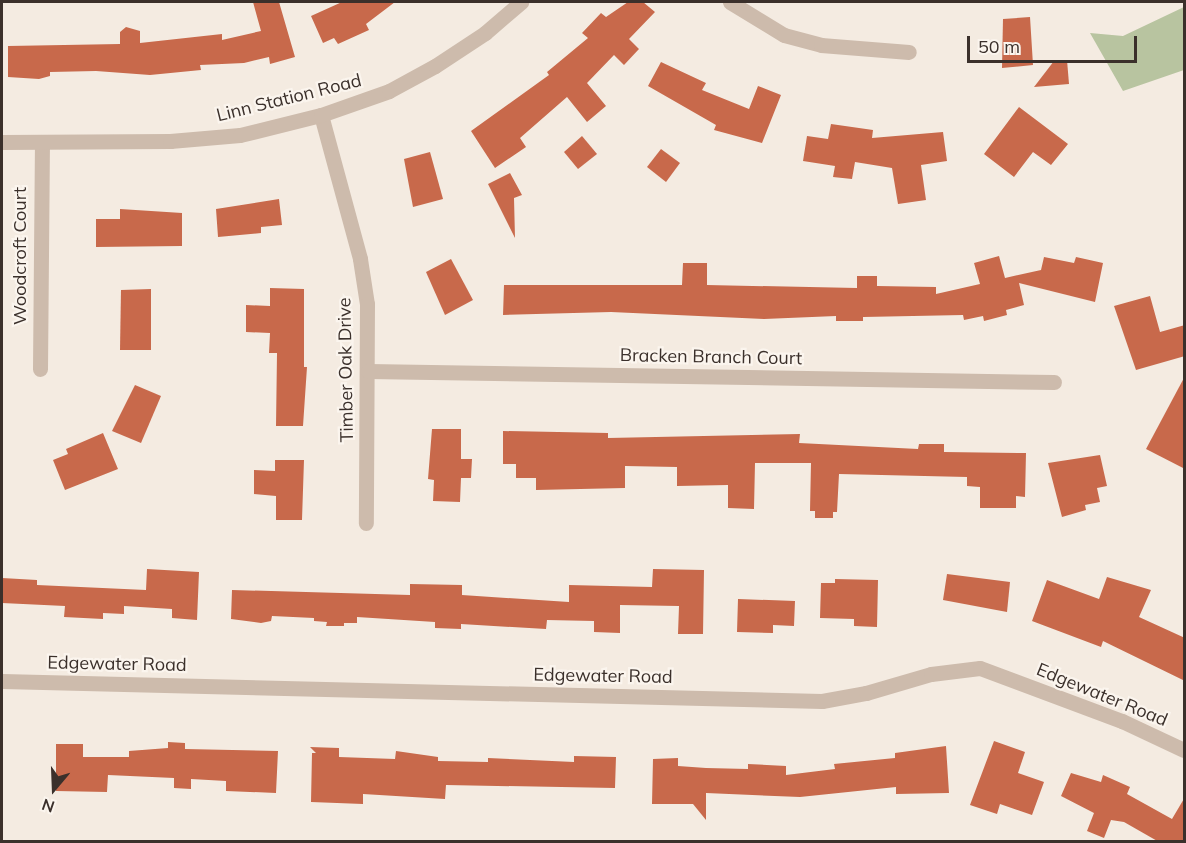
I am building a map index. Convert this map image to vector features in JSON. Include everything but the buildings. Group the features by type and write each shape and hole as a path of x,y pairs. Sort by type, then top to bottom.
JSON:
{"street":[{"name":"Linn Station Road","path":"2,142 170,141 228,136 321,115 389,91 435,66 485,33 521,2"},
{"path":"730,2 784,35 821,45 909,52"},
{"name":"Timber Oak Drive","path":"321,115 360,259 367,304 366,523"},
{"name":"Woodcroft Court","path":"40,369 42,142"},
{"name":"Bracken Branch Court","path":"368,371 1054,382"},
{"name":"Edgewater Road","path":"2,681 822,700 866,693 931,674 980,668 1122,721 1185,750"}],"green space":[{"path":"1184,7 1184,70 1123,91 1090,33 1123,36"}]}
